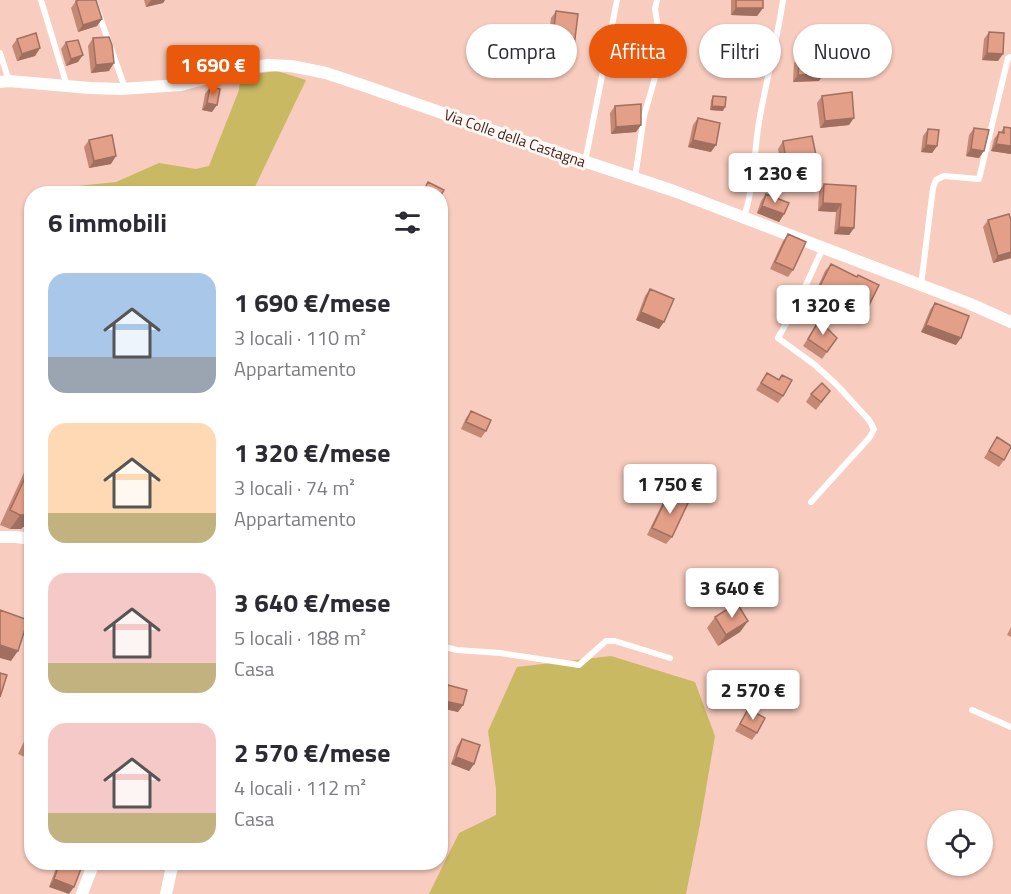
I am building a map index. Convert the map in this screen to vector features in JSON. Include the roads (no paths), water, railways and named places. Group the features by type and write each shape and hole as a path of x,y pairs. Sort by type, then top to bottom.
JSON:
{"street":[{"name":"Via Colle della Castagna","path":"4,82 125,89 181,85 240,69 269,65 291,66 326,73 744,217 968,303 1011,322"},
{"path":"0,537 24,538"},
{"path":"82,894 91,870"},
{"path":"166,894 171,870"}],"lane":[{"path":"41,0 68,86"},
{"path":"94,0 125,89"},
{"path":"585,162 617,0"},
{"path":"634,178 644,116 658,67 661,44 655,9 657,0"},
{"path":"744,217 748,204 765,87 783,0"},
{"path":"0,53 4,82"},
{"path":"921,285 933,188 936,180 944,176 979,179 1008,58 1011,57"},
{"path":"811,502 870,437 873,429 869,420 836,384 815,365 778,338 823,248"},
{"path":"448,648 579,665 606,641 615,640 670,658"},
{"path":"972,710 1011,727"}]}
